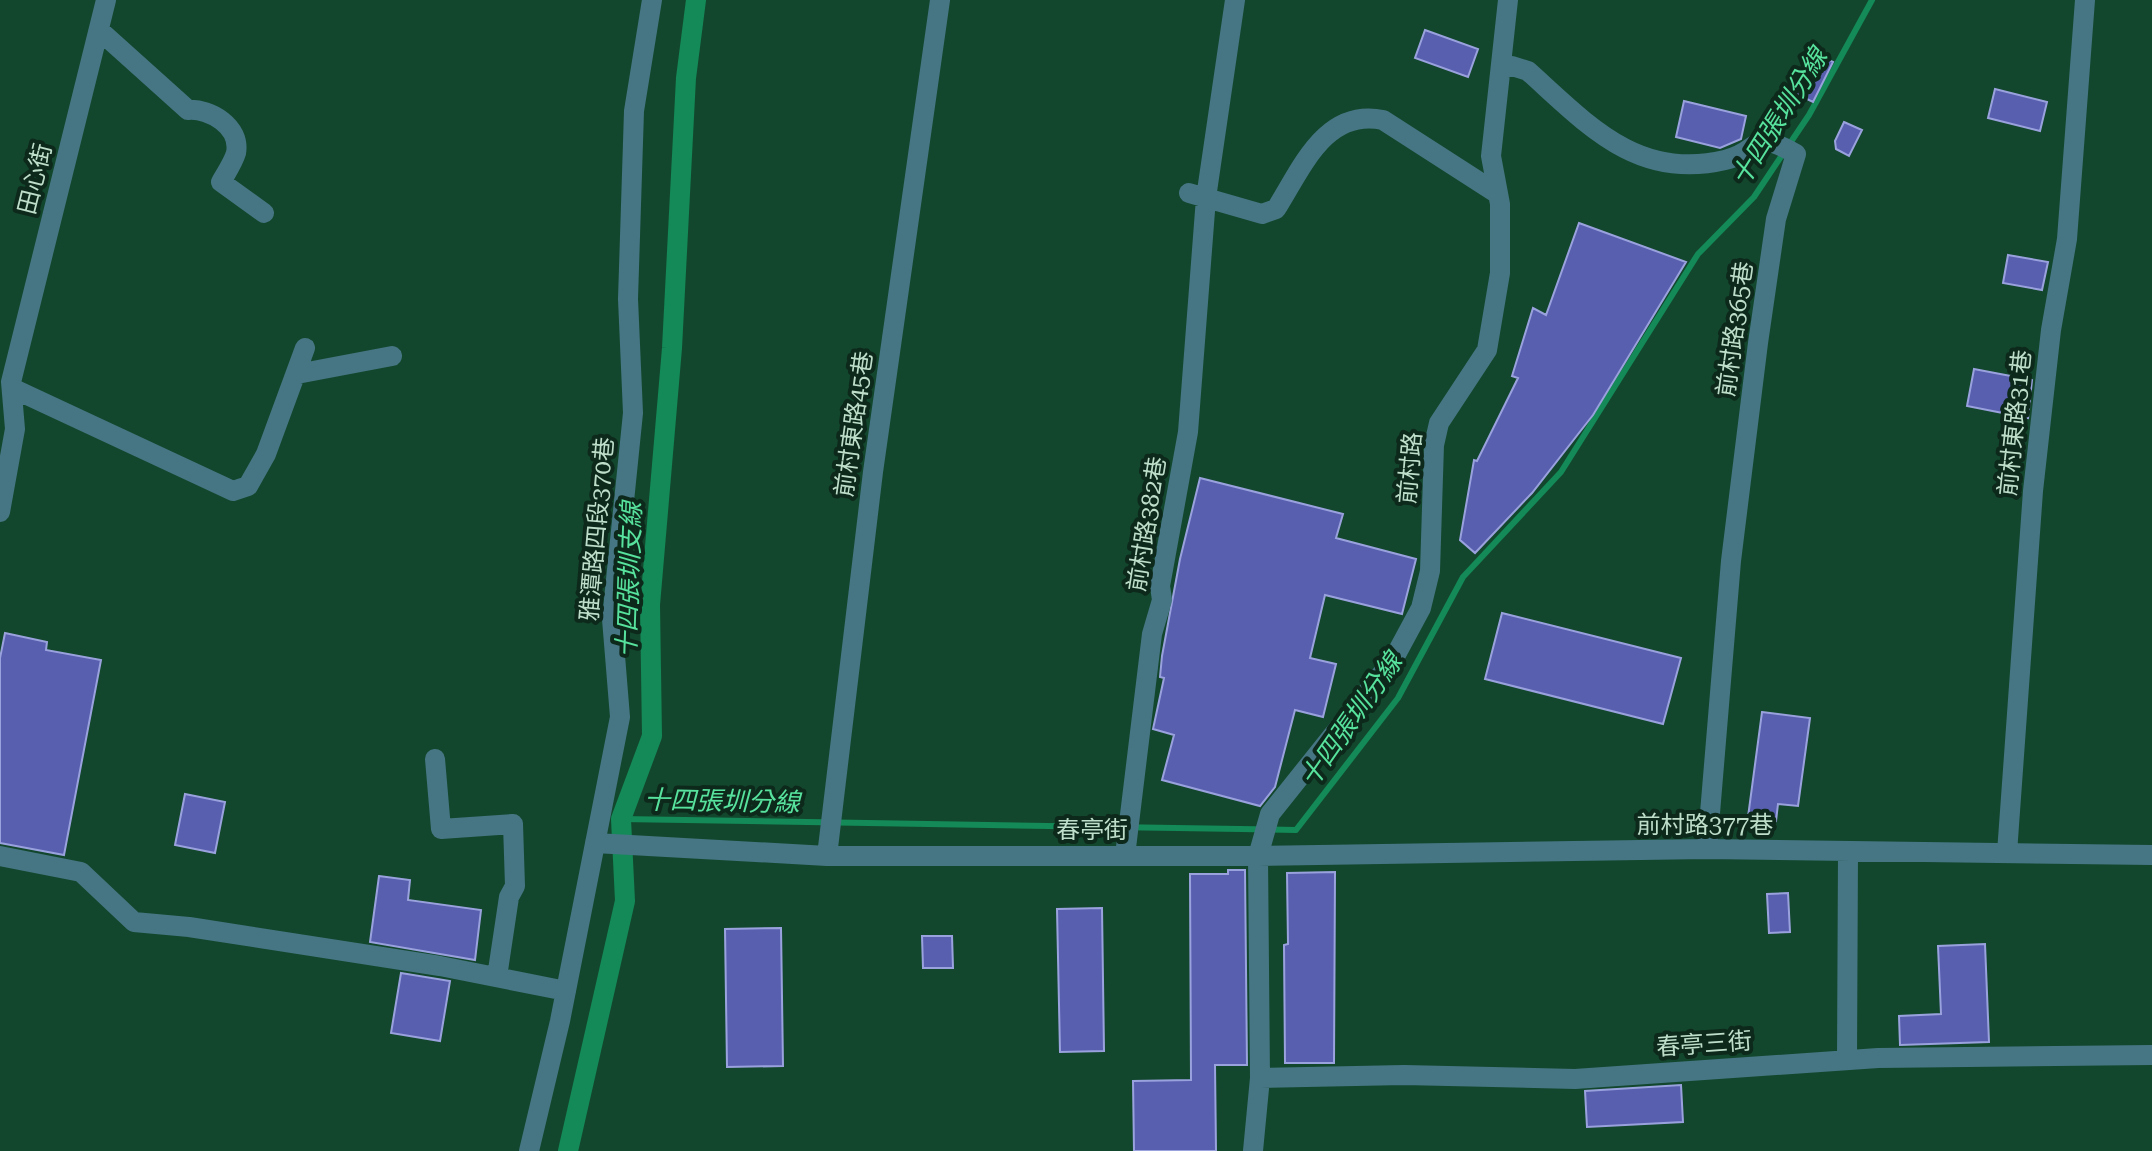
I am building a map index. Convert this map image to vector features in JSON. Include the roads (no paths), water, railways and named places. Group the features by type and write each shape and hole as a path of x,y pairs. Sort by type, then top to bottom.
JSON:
{"street":[{"name":"田心街","path":"0,512 15,429 12,388 106,0"},
{"name":"雅潭路四段370巷","path":"529,1151 566,991 613,844 620,717 612,619 633,413 628,299 634,111 652,0"},
{"name":"前村東路45巷","path":"827,856 873,472 940,0"},
{"name":"前村路382巷","path":"1125,856 1152,634 1162,600 1160,586 1188,432 1197,196 1235,0"},
{"name":"前村路","path":"1258,856 1270,814 1393,660 1421,608 1430,571 1434,445 1439,423 1487,350 1500,273 1498,194 1491,156 1508,0"},
{"name":"前村東路31巷","path":"2007,853 2033,491 2051,330 2067,239 2085,0"},
{"path":"99,30 188,110 202,109 217,117 235,135 236,150 221,182 264,213"},
{"name":"前村路365巷","path":"1501,69 1512,66 1528,71 1613,145 1641,158 1683,163 1727,160 1756,142 1773,141 1796,154 1776,219 1758,343 1731,561 1707,849"},
{"path":"1197,196 1262,214 1269,213 1276,209 1325,132 1347,120 1372,117 1383,120 1442,155 1498,194"},
{"path":"12,388 233,491 248,486 266,454 305,348"},
{"path":"297,374 392,356"},
{"path":"435,759 441,829 513,824 515,886 509,897 497,977"},
{"name":"春亭街","path":"613,844 827,856 1258,856"},
{"name":"前村路377巷","path":"1258,856 1707,849 2152,855"},
{"path":"1847,1060 1848,853"},
{"path":"0,856 81,872 134,922 189,927 566,991"},
{"path":"1253,1151 1260,1078 1258,856"},
{"name":"春亭三街","path":"1260,1078 1404,1075 1575,1079 1847,1060 2152,1055"}],"waterway":[{"name":"十四張圳支線","path":"568,1151 625,901 621,819 652,736 650,605 672,348 686,78 696,0"},
{"name":"十四張圳分線","path":"621,819 1296,830 1398,698 1463,577 1561,472 1698,254 1754,197 1809,115 1872,0"}]}
